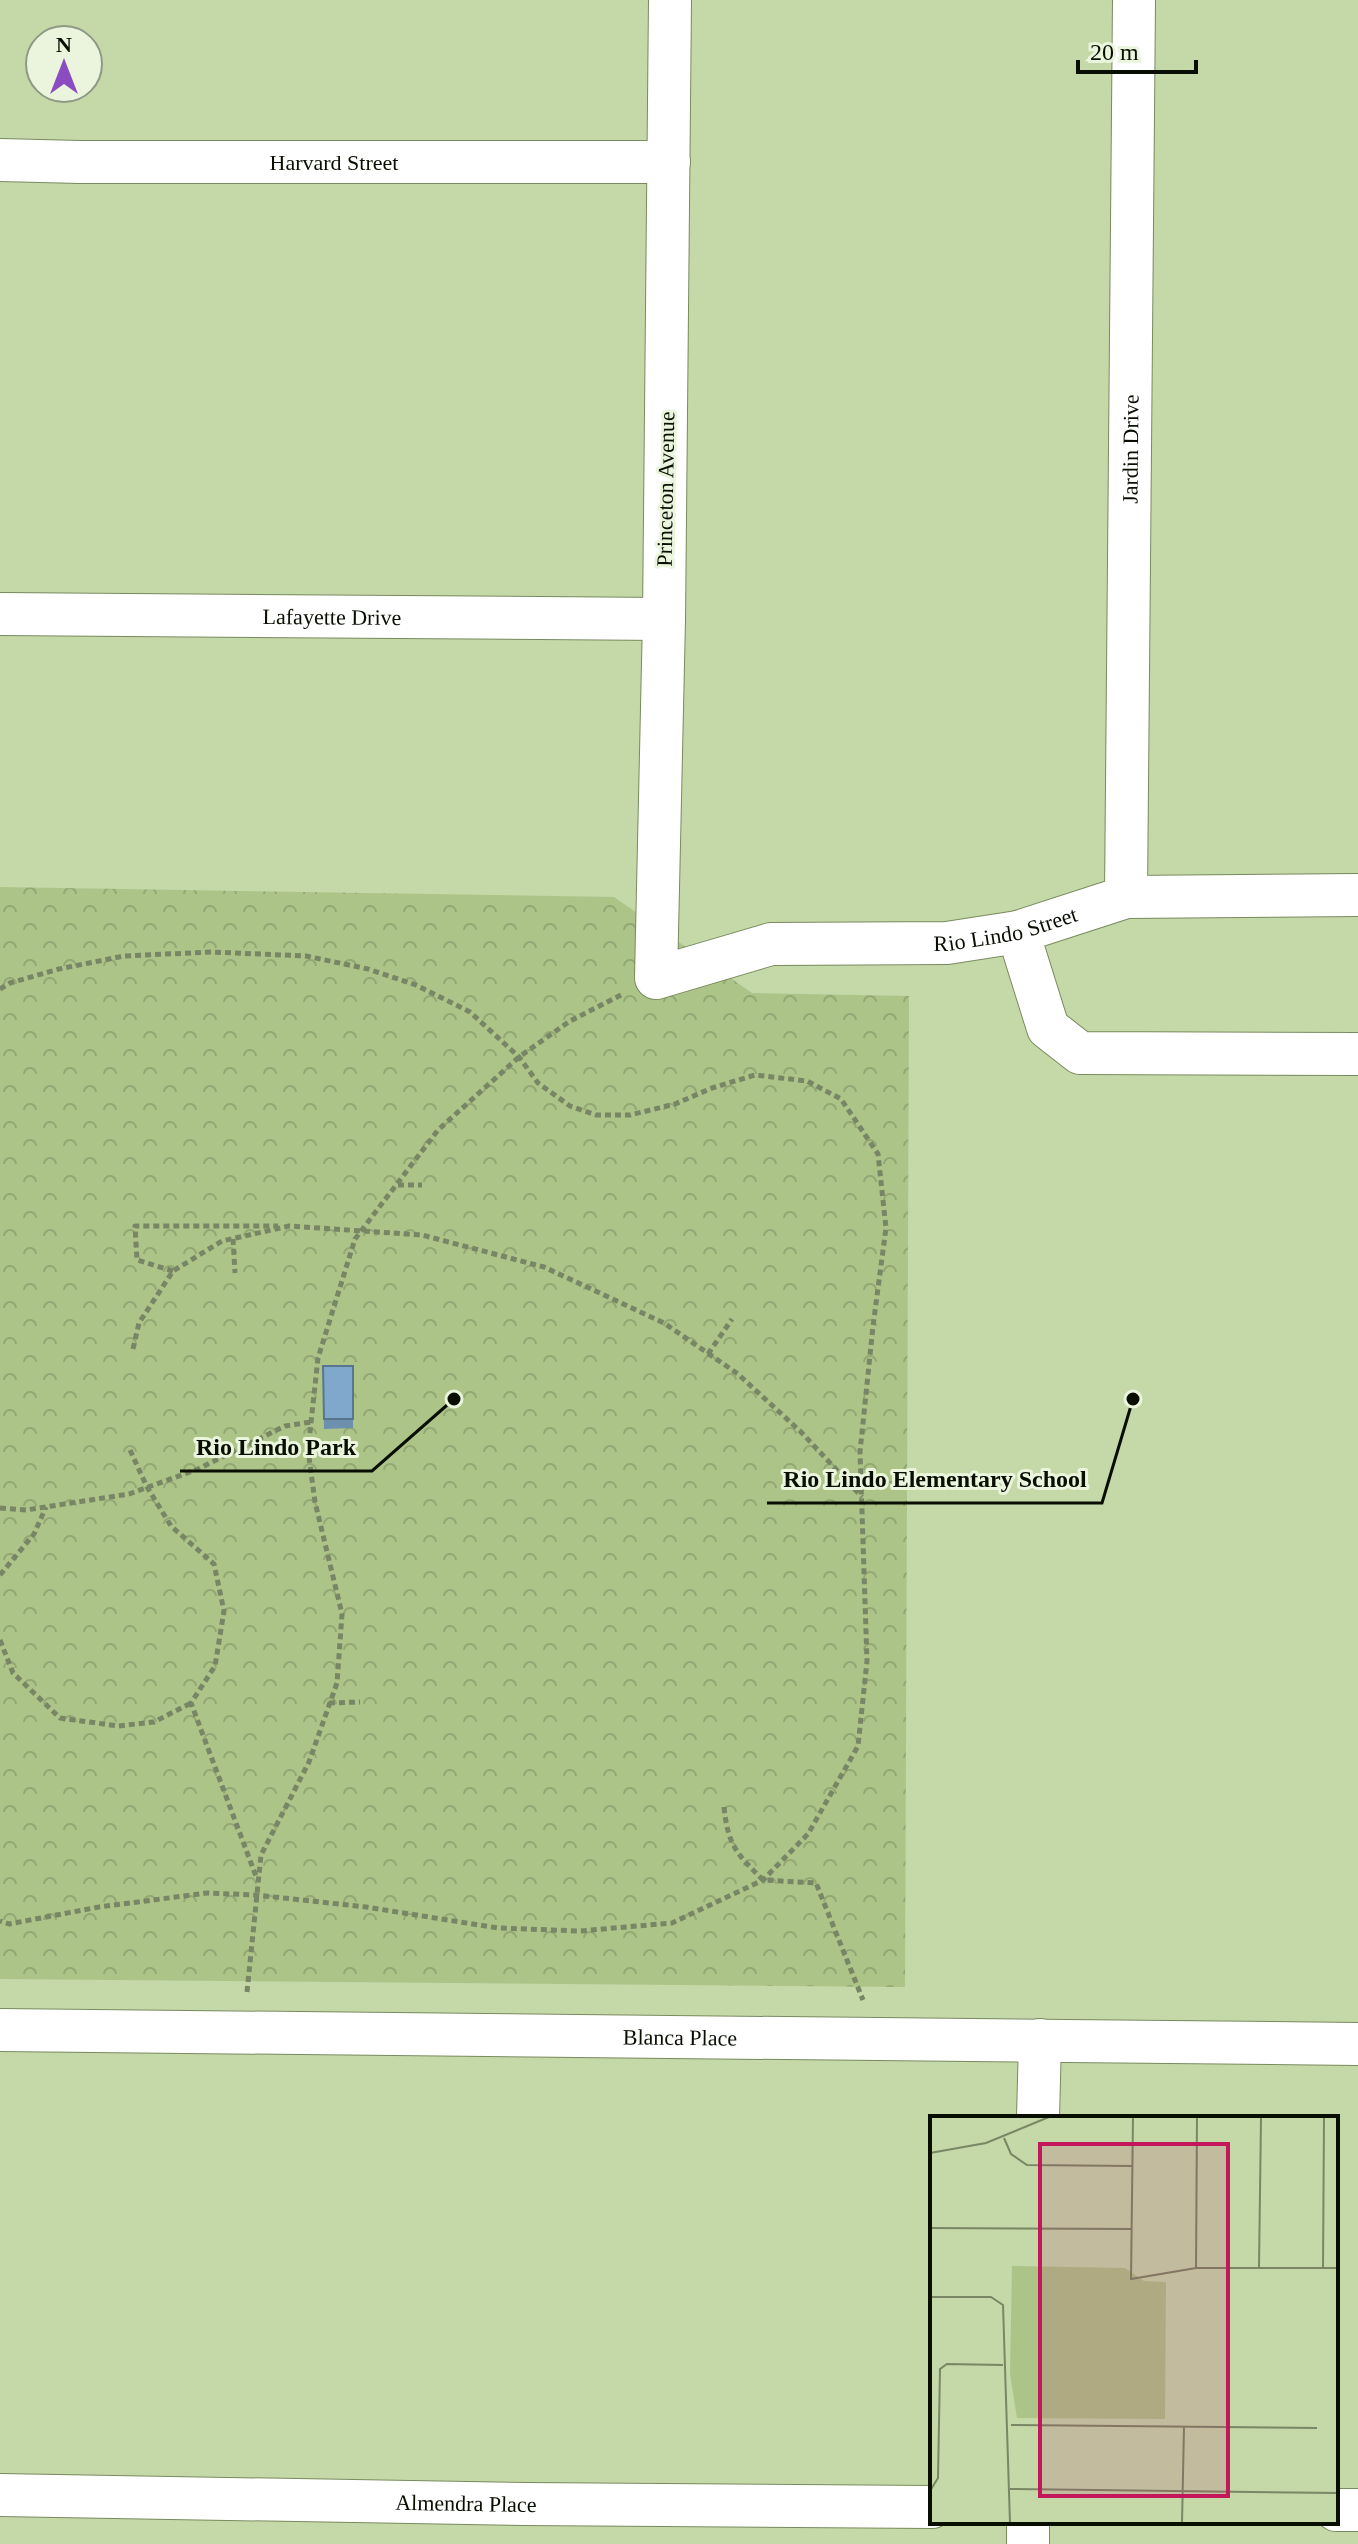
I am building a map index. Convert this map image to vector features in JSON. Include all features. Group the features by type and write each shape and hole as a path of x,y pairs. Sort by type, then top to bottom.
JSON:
{"street":[{"name":"Princeton Avenue","path":"656,978 664,619 670,0"},
{"name":"Jardin Drive","path":"1126,897 1134,0"},
{"name":"Harvard Street","path":"0,160 669,162"},
{"name":"Lafayette Drive","path":"0,614 664,619"},
{"name":"Rio Lindo Street","path":"656,978 771,944 947,943 1018,932 1126,897 1358,895"},
{"path":"1018,932 1048,1028 1080,1053 1358,1054"},
{"name":"Blanca Place","path":"0,2030 1358,2044"},
{"path":"1038,2116 1040,2040"},
{"name":"Almendra Place","path":"0,2495 930,2507"}],"path":[{"path":"0,989 10,983 59,969 124,956 211,952 306,956 368,969 416,985 470,1012 519,1057 538,1083 570,1106 596,1115 630,1115 660,1108 755,1075 807,1081 841,1099 878,1154 886,1228 860,1452 867,1661 858,1746 808,1834 763,1880 672,1923 580,1931 498,1928 366,1907 207,1893 99,1907 9,1924 0,1921"},
{"path":"245,2033 248,1972 261,1855 309,1762 337,1683 342,1614 315,1502 308,1450 318,1358 355,1239 438,1130 519,1057 570,1021 656,978"},
{"path":"397,1185 422,1185"},
{"path":"173,1271 137,1260 135,1226 289,1226 422,1235 544,1267 664,1323 738,1374 801,1432 862,1498"},
{"path":"133,1349 139,1323 173,1271 222,1241 289,1226"},
{"path":"233,1239 235,1273"},
{"path":"708,1354 732,1319"},
{"path":"0,1508 26,1510 129,1494 198,1469 285,1426 311,1422"},
{"path":"0,1640 13,1673 60,1718 118,1726 142,1724 154,1722 191,1703 215,1666 224,1611 214,1564 171,1526 147,1487 130,1450"},
{"path":"0,1575 34,1534 46,1506"},
{"path":"329,1703 360,1702"},
{"path":"191,1703 258,1880"},
{"path":"724,1807 726,1832 738,1854 763,1880 816,1883 859,1987 875,2039"}],"green space":[{"path":"0,887 614,897 752,993 909,996 905,1987 0,1979"}],"building":[{"path":"323,1366 353,1366 353,1419 324,1419"}],"place":[{"name":"Rio Lindo Park","path":"454,1399"},
{"name":"Rio Lindo Elementary School","path":"1133,1399"}]}
